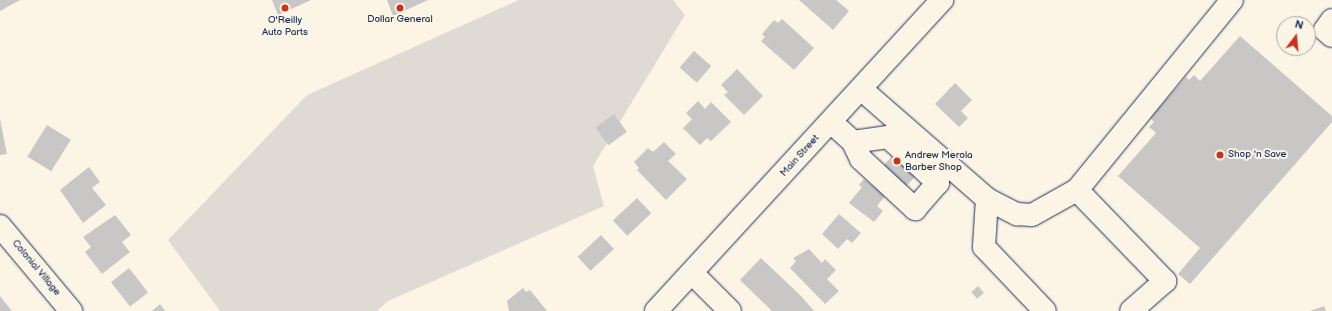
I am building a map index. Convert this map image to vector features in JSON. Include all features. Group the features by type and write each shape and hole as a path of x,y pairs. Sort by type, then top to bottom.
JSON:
{"street":[{"name":"Main Street","path":"656,311 693,274 942,0"},
{"path":"861,89 987,199 1017,214 1032,215 1077,190 1232,0"},
{"path":"1332,20 1325,30 1332,36"},
{"path":"831,122 853,142 861,159 915,209 938,183 888,137 853,142"},
{"path":"1077,190 1165,281 1131,311"},
{"path":"987,199 984,247 1045,311"},
{"name":"Colonial Village","path":"0,226 71,311"},
{"path":"693,274 730,311"}],"shaded area":[{"path":"519,0 673,0 685,15 593,166 604,206 388,301 377,311 220,311 168,240 307,95"}],"building":[{"path":"0,0 20,0 0,11"},
{"name":"O'Reilly Auto Parts","path":"272,0 311,0 278,15"},
{"name":"Dollar General","path":"387,0 428,0 393,16"},
{"path":"799,0 836,0 849,11 833,30"},
{"path":"782,19 814,48 794,70 761,41 765,37 762,34 774,20 778,23"},
{"name":"Shop 'n Save","path":"1240,36 1332,116 1332,122 1190,284 1178,274 1200,248 1118,176 1156,133 1149,127 1154,122 1150,118 1186,77 1189,80 1194,75 1200,81"},
{"path":"694,51 711,66 697,83 680,68"},
{"path":"737,69 763,96 744,115 724,95 728,92 721,85"},
{"path":"955,83 972,100 961,111 968,118 959,127 935,104"},
{"path":"698,101 705,109 711,102 731,122 711,141 707,138 700,145 683,128 692,119 686,113"},
{"path":"614,114 627,132 608,145 595,128"},
{"path":"0,119 7,154 0,155"},
{"path":"47,125 71,140 51,171 27,156"},
{"path":"664,142 676,154 668,161 687,179 666,200 637,170 639,168 634,162 648,148 653,152"},
{"name":"Andrew Merola Barber Shop","path":"896,152 919,173 906,186 880,169"},
{"path":"89,167 100,182 92,188 106,205 83,223 60,190"},
{"path":"864,179 885,196 877,206 883,211 874,222 849,203 862,187 859,185"},
{"path":"637,198 651,213 627,236 613,221"},
{"path":"839,214 861,233 852,243 847,239 838,249 822,234"},
{"path":"115,215 131,235 122,242 130,252 102,274 85,252 91,247 83,237"},
{"path":"601,235 614,249 591,271 578,257"},
{"path":"809,249 822,263 825,259 836,270 827,279 839,291 825,304 790,268 796,261 793,258"},
{"path":"761,258 801,296 814,311 772,311 740,280"},
{"path":"129,268 148,292 130,307 111,282"},
{"path":"978,286 984,293 977,299 971,292"},
{"path":"523,288 526,292 530,290 547,311 509,311 507,301"},
{"path":"0,296 12,311 0,311"},
{"path":"160,304 165,311 152,311"},
{"path":"1324,306 1326,311 1310,311"}],"place":[{"name":"O'Reilly Auto Parts","path":"285,8"},
{"name":"Dollar General","path":"400,8"},
{"name":"Shop 'n Save","path":"1220,155"},
{"name":"Andrew Merola Barber Shop","path":"897,161"}]}
